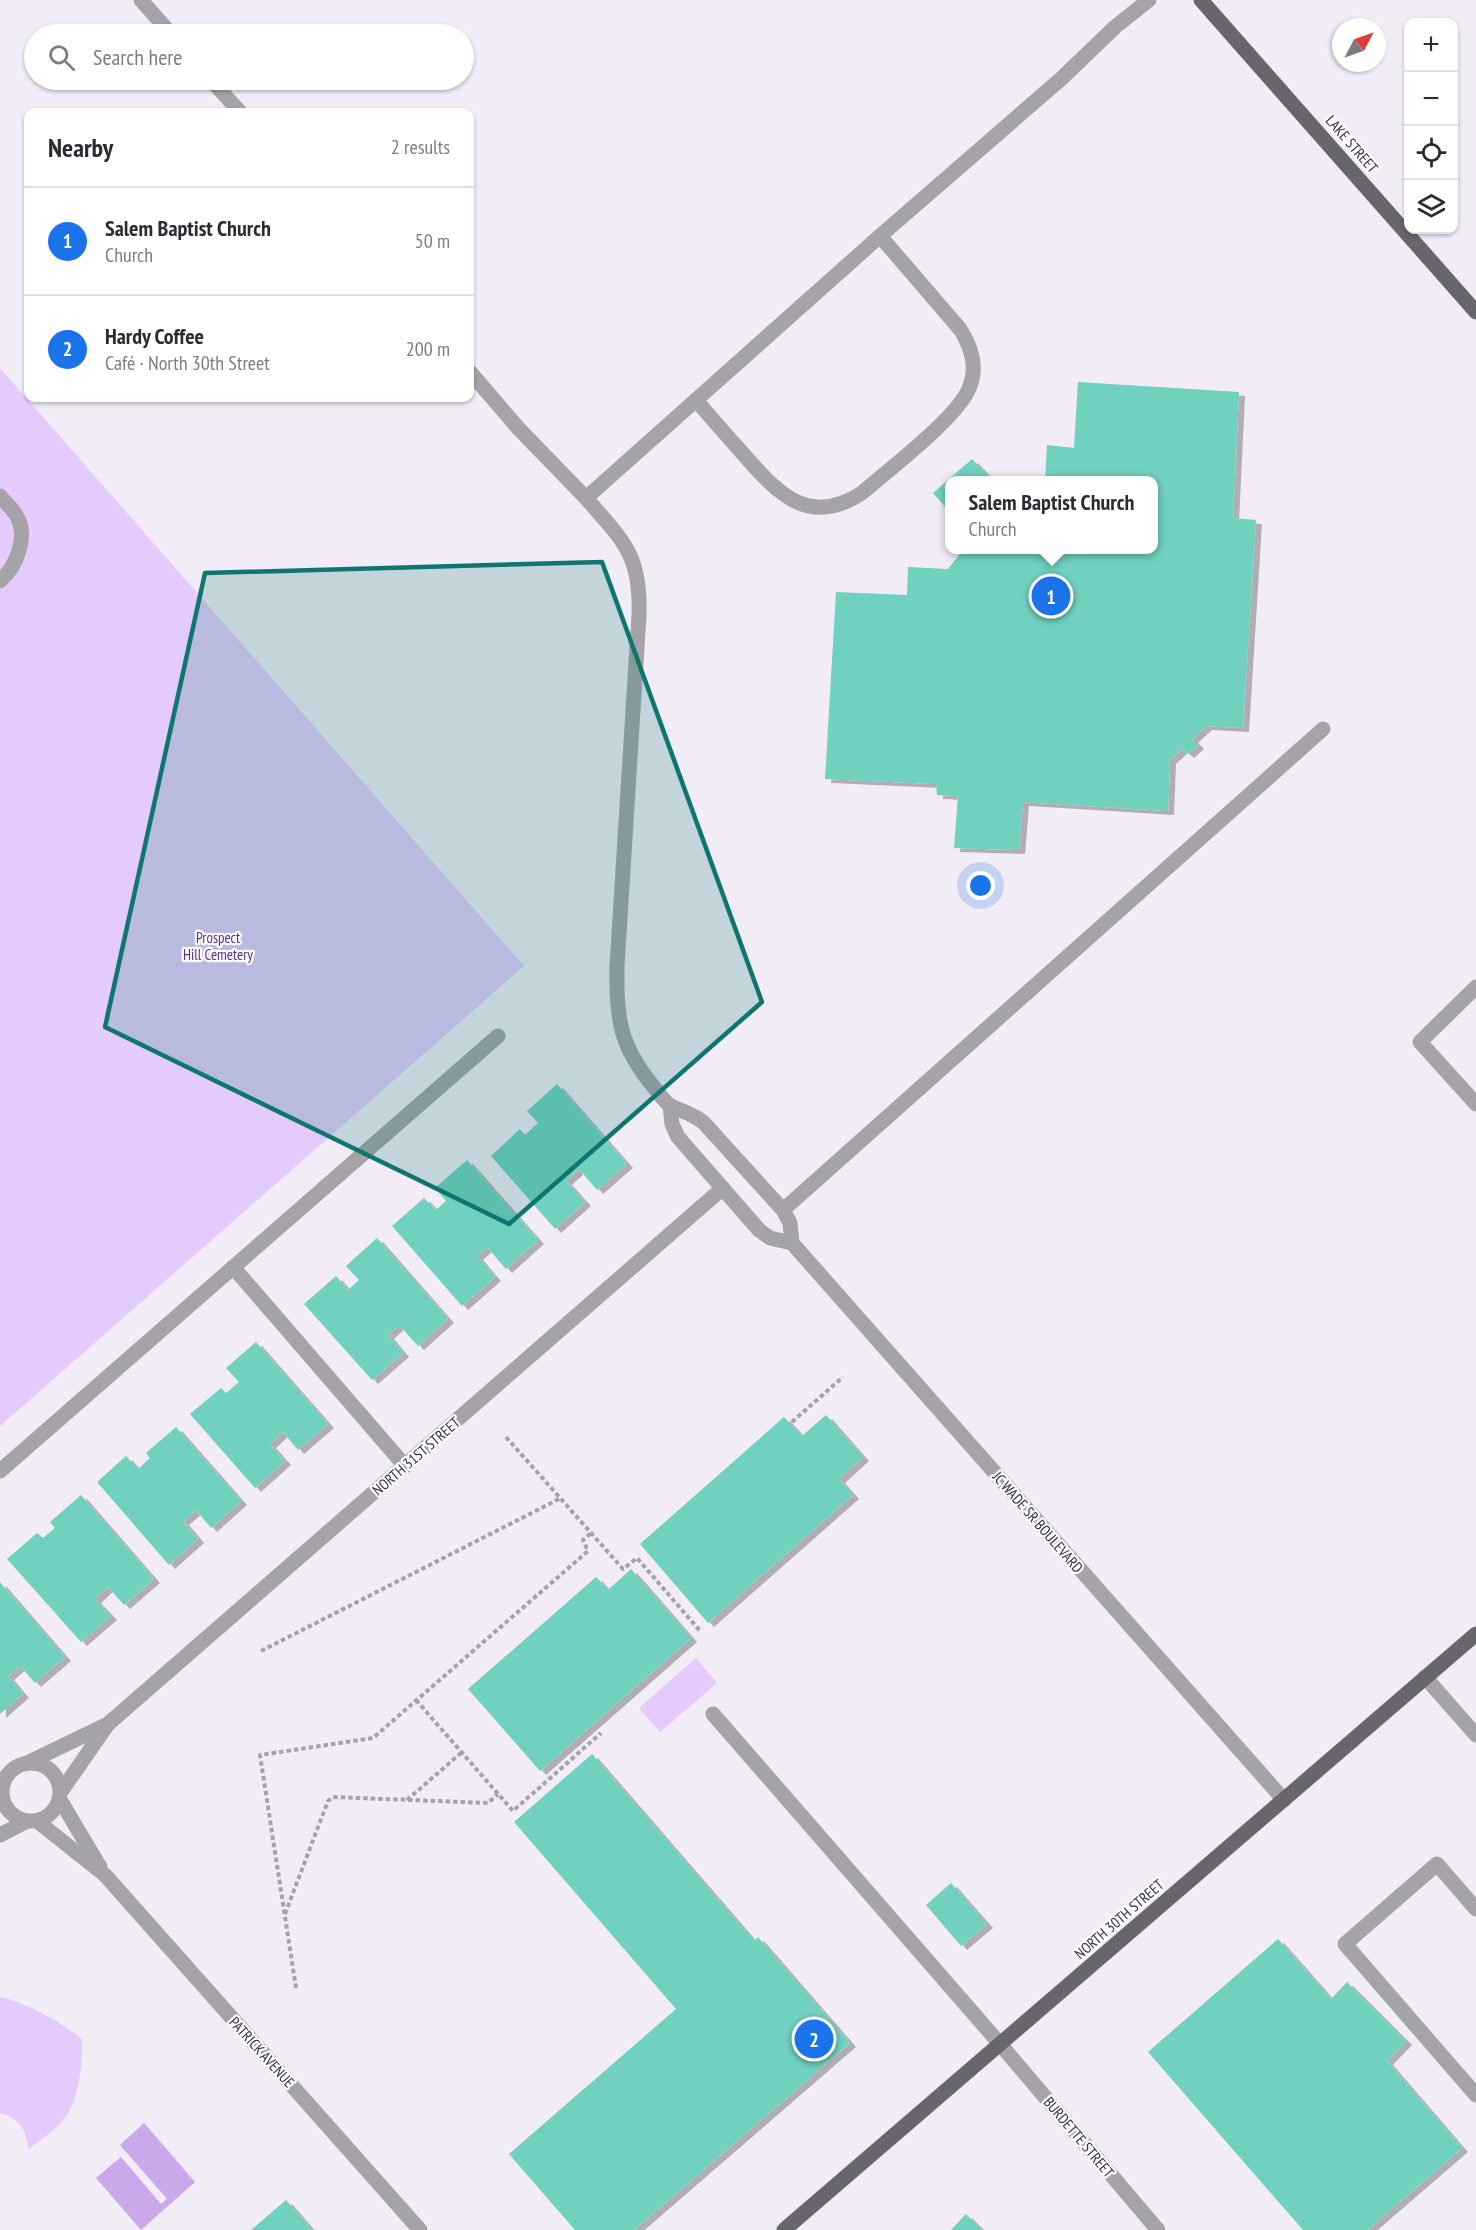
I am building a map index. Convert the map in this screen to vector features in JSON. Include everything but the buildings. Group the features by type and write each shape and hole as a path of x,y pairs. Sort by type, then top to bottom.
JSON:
{"main road":[{"name":"LAKE STREET","path":"1201,0 1476,312"},
{"name":"NORTH 30TH STREET","path":"784,2230 1476,1634"}],"street":[{"path":"141,0 162,24"},
{"path":"474,377 519,429 586,498 880,236 1062,78 1115,27 1149,0"},
{"path":"220,90 236,108"},
{"path":"696,400 783,496 801,505 818,508 835,507 862,493 948,417 962,402 970,386 974,365 970,344 960,329 880,236"},
{"path":"0,496 17,515 22,532 17,559 0,581"},
{"name":"JC WADE SR BOULEVARD","path":"586,498 628,550 639,582 639,615 616,996 622,1031 630,1056 670,1106 672,1124 678,1137 759,1230 770,1238 792,1243 1284,1800"},
{"path":"783,1210 1323,729"},
{"path":"1476,987 1420,1042 1476,1104"},
{"path":"0,1471 498,1036"},
{"name":"JC WADE SR BOULEVARD","path":"670,1106 692,1113 704,1123 783,1210 790,1223 792,1243"},
{"name":"NORTH 31ST STREET","path":"25,1764 108,1724 723,1188"},
{"path":"233,1268 405,1466"},
{"path":"1425,1677 1476,1735"},
{"name":"BURDETTE STREET","path":"713,1714 1000,2044 1158,2230"},
{"name":"NORTH 31ST STREET","path":"60,1796 108,1724"},
{"path":"0,1835 32,1821 53,1811 60,1796 58,1783 46,1767 35,1763 16,1767 1,1785 4,1803 9,1812 17,1818 32,1821"},
{"name":"PATRICK AVENUE","path":"60,1796 105,1875 420,2230"},
{"name":"PATRICK AVENUE","path":"32,1821 105,1875"},
{"path":"1476,1910 1437,1864 1345,1944 1476,2095"}],"path":[{"path":"792,1422 843,1377"},
{"path":"506,1437 623,1569 637,1558 701,1632"},
{"path":"261,1651 561,1498"},
{"path":"296,1988 260,1755 373,1738 588,1551 583,1540 591,1533"},
{"path":"416,1700 513,1811 601,1733"},
{"path":"406,1800 462,1752"},
{"path":"285,1915 328,1801 333,1797 488,1803 498,1794"}],"highlighted area":[{"path":"602,562 762,1002 509,1224 105,1027 205,573"}],"green space":[{"name":"Prospect Hill Cemetery","path":"0,368 24,395 24,402 30,402 524,966 0,1426"},
{"path":"696,1658 717,1683 660,1732 639,1708"},
{"path":"0,1997 42,2013 81,2038 82,2057 79,2080 69,2111 56,2128 28,2150 28,2143 21,2126 17,2121 0,2113"}],"shaded area":[{"path":"144,2123 195,2182 141,2230 96,2178 121,2157 161,2204 167,2199 120,2145"}],"place":[{"name":"Salem Baptist Church","path":"1051,596"},
{"name":"Hardy Coffee","path":"814,2039"}]}
